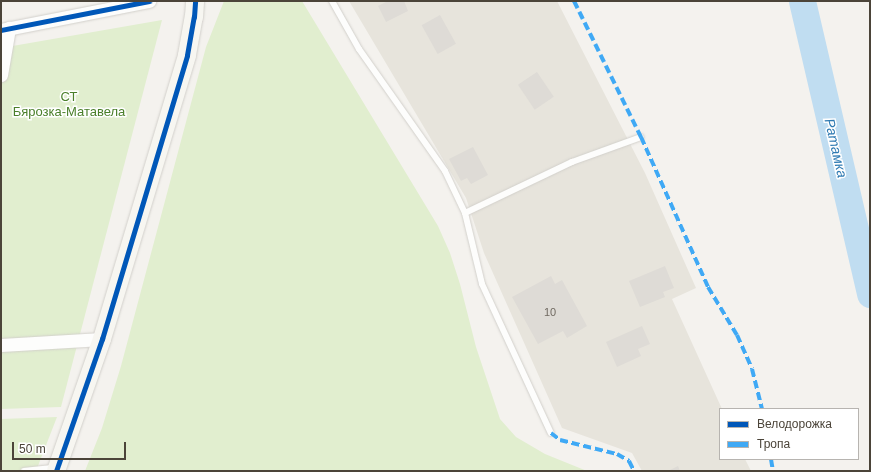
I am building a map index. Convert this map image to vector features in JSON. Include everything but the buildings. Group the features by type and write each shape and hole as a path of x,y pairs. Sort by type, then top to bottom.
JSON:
{"street":[{"path":"1,75 5,29 149,1"},
{"path":"57,469 102,339 186,54 194,17 195,1"},
{"path":"1,345 102,339"}],"lane":[{"path":"332,1 359,49 445,171 465,213 482,284 551,433"},
{"path":"465,213 572,162 641,137"},
{"path":"24,471 57,469"}],"shaded area":[{"path":"349,1 557,1 645,173 696,288 672,299 722,408 719,408 719,460 746,460 751,471 642,471 632,453 562,428 484,253 466,198"}],"green space":[{"path":"224,1 302,1 438,226 450,253 460,284 476,347 500,419 516,437 545,454 587,471 85,471 102,428 121,366 206,47"},
{"name":"СТ Бярозка-Матавела","path":"162,20 61,407 1,409 1,48"},
{"path":"57,417 36,471 1,471 1,419"}],"waterway":[{"name":"Ратамка","path":"802,1 870,294"}],"marked path":[{"path":"574,1 641,137 708,287 737,335 752,369 762,408"},
{"path":"551,433 560,440 617,454 629,461 634,471"},
{"path":"771,460 773,471"}],"cycle path":[{"path":"1,30 149,1"},
{"path":"56,471 102,339 187,55 194,17 195,1"}]}
